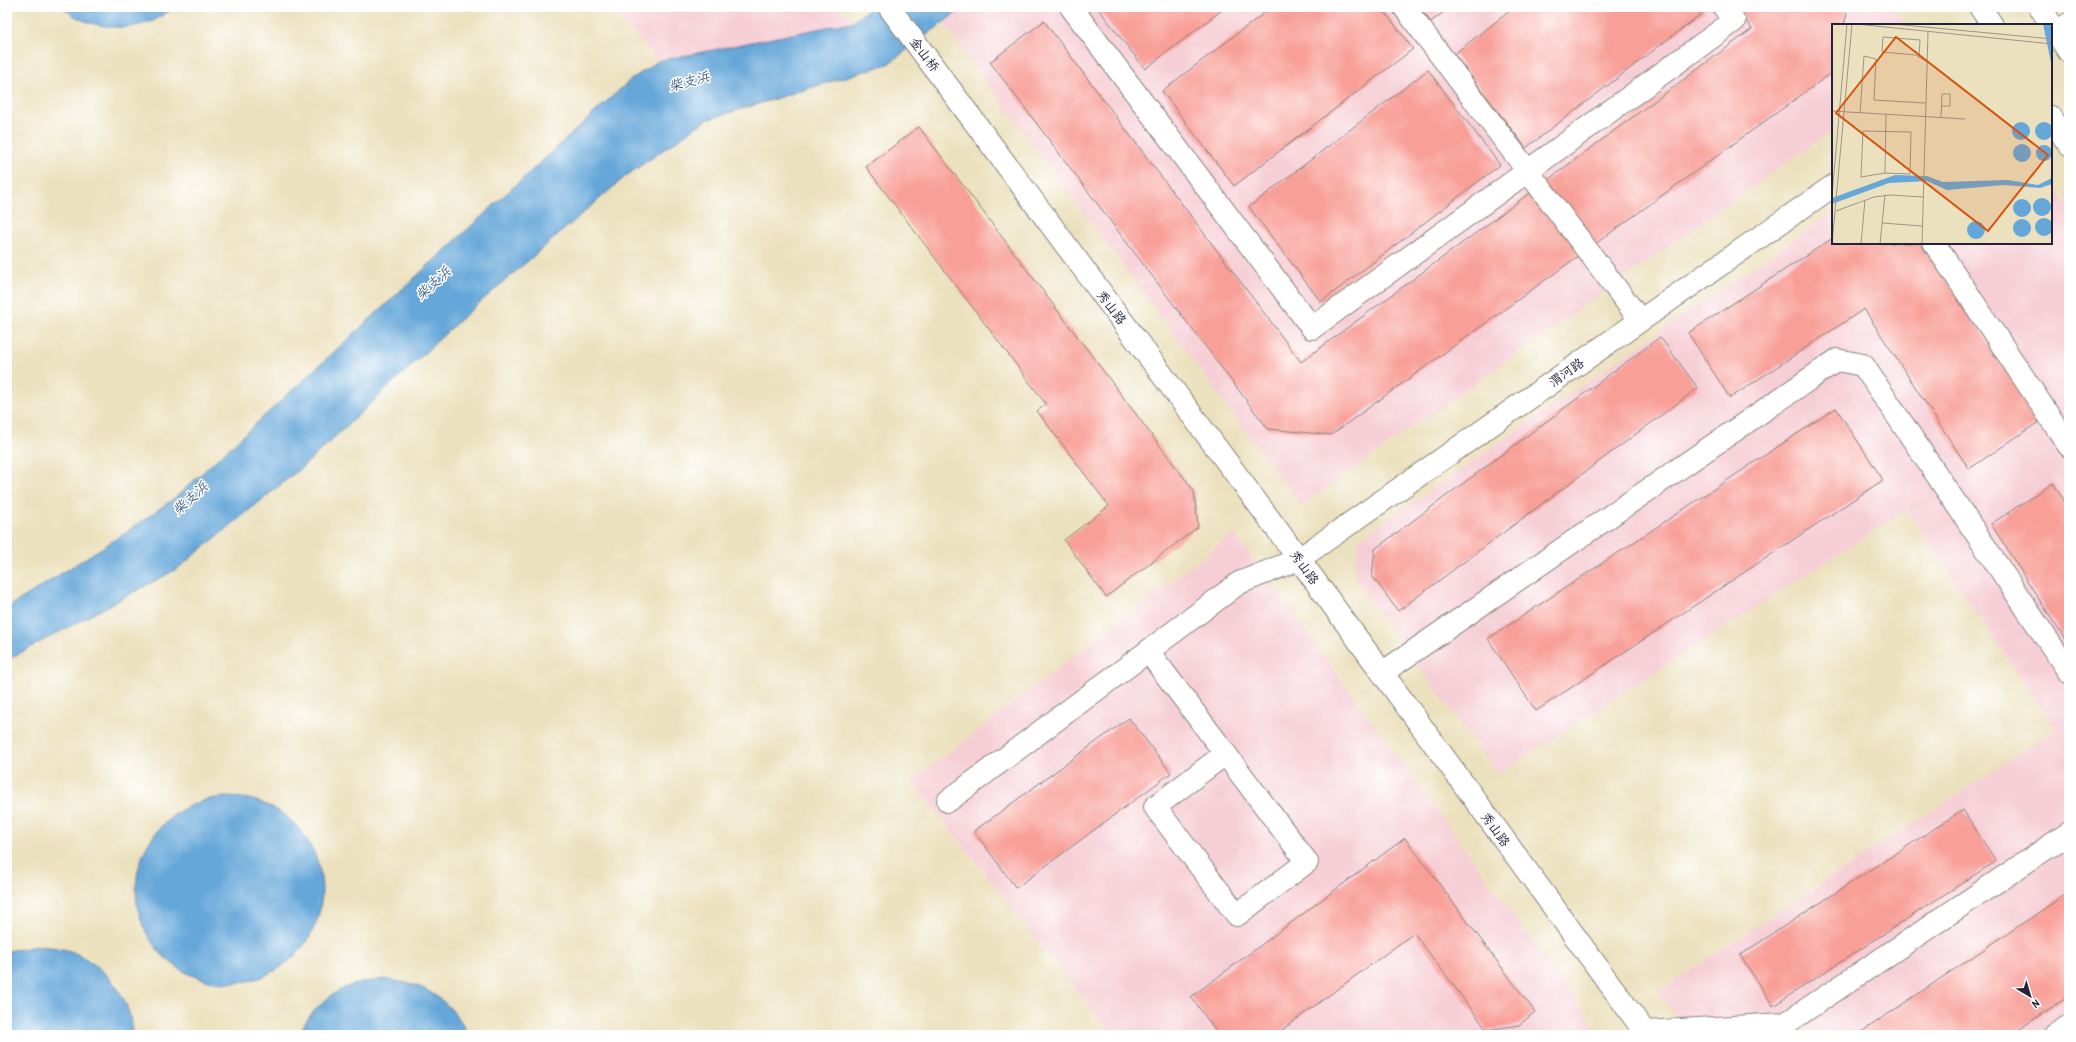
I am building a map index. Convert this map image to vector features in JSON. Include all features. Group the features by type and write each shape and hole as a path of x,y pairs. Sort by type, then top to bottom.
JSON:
{"street":[{"name":"金山桥","path":"889,7 960,102"},
{"path":"1071,7 1312,328 1734,21 1724,7"},
{"path":"1404,7 1640,320"},
{"path":"1980,7 1991,24"},
{"path":"2040,7 2059,30 2069,52"},
{"name":"秀山路","path":"960,102 1299,559 1646,1034"},
{"path":"2052,119 2069,145"},
{"name":"渭河路","path":"948,801 1239,583 1299,559 1832,187"},
{"path":"1935,244 2069,446"},
{"path":"1382,673 1837,360 1863,365 2069,672"},
{"path":"1148,651 1307,862 1237,915 1155,807 1225,754"},
{"path":"1646,1034 1747,1031 1785,1024 2069,833"},
{"path":"2055,1035 2069,1026"}],"shaded area":[{"path":"611,7 840,7 852,22 658,61"},
{"path":"964,7 1894,7 1905,24 1832,24 1832,131 1301,506 943,23"},
{"path":"2052,182 2069,208 2069,1035 1690,1035 1658,992 2056,729 1906,510 1498,774 1355,580 1358,540 1832,213 1832,244 2052,244"},
{"path":"1234,533 1601,1035 1112,1035 912,781"}],"water":[{"path":"62,7 176,7 155,20 144,24 119,27 94,24 82,20"},
{"name":"柴支浜","path":"872,7 964,7 888,64 706,120 626,176 462,318 306,464 177,569 7,660 7,608 125,533 176,497 629,81 658,61 852,22"},
{"path":"220,797 238,797 265,804 281,813 295,824 306,838 315,854 322,881 322,899 315,926 306,942 295,956 281,967 265,976 238,983 220,983 202,979 185,972 170,962 157,949 147,934 140,917 136,899 136,881 140,863 147,846 157,831 170,818 185,808 202,801"},
{"path":"39,946 73,952 85,958 106,975 122,996 131,1021 132,1035 7,1035 7,951"},
{"path":"383,979 414,985 431,992 446,1004 453,1012 459,1019 468,1035 299,1035 308,1019 320,1005 335,993 352,985"}],"building":[{"path":"1097,7 1226,7 1145,69"},
{"path":"1272,7 1381,7 1413,49 1234,186 1162,91"},
{"path":"1419,7 1450,7 1431,22"},
{"path":"1515,7 1702,7 1705,11 1526,148 1454,54"},
{"path":"1737,7 1842,7 1847,14 1844,24 1832,24 1832,73 1331,435 1268,429 990,62 1044,21 1301,362 1752,29"},
{"path":"1428,70 1500,165 1321,302 1249,207"},
{"path":"919,127 1194,491 1198,527 1106,597 1064,540 1109,506 1037,411 1046,404 866,167"},
{"path":"1832,239 1832,244 1923,244 2040,421 1969,469 1864,309 1730,398 1688,333"},
{"path":"1660,337 1698,388 1398,611 1372,576 1375,549"},
{"path":"1836,408 1883,480 1536,711 1488,639"},
{"path":"2053,483 2069,508 2069,646 1991,524"},
{"path":"1129,718 1171,773 1016,888 974,831"},
{"path":"1963,810 1996,861 1773,1006 1740,955"},
{"path":"1405,838 1535,1012 1519,1025 1487,1030 1414,933 1275,1035 1219,1035 1191,997"},
{"path":"2069,892 2069,996 2011,1035 1857,1035"}]}
